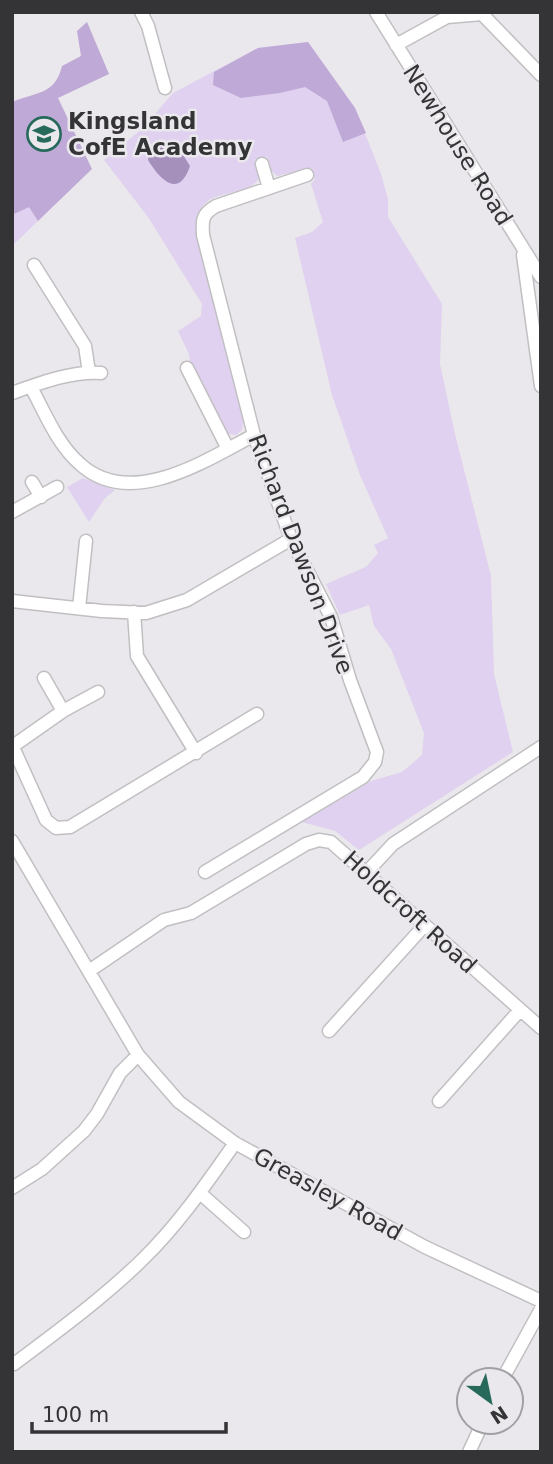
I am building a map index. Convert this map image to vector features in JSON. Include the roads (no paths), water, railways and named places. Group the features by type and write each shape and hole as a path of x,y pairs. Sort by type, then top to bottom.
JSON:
{"street":[{"path":"141,12 148,26 165,88"},
{"name":"Newhouse Road","path":"376,12 541,277"},
{"path":"396,45 447,17 482,14 541,75"},
{"path":"262,164 269,188"},
{"name":"Richard Dawson Drive","path":"205,872 363,777 375,762 377,752 350,680 331,617 291,540 254,436 203,235 202,219 207,211 216,205 307,175"},
{"path":"523,250 539,349 541,386"},
{"path":"12,393 95,372 85,346 34,265"},
{"path":"187,368 228,449"},
{"path":"31,387 62,444 79,463 112,482 159,481 254,436"},
{"path":"32,482 41,497"},
{"path":"12,512 57,487"},
{"path":"12,601 146,613 187,600 291,540"},
{"path":"79,608 86,541"},
{"path":"134,612 136,656 195,753"},
{"path":"44,678 63,711"},
{"path":"98,692 63,711 12,746 46,820 56,828 70,827 257,714"},
{"path":"367,872 393,844 541,747"},
{"name":"Holdcroft Road","path":"89,971 164,920 191,913 306,844 319,839 331,842 367,872 424,926 541,1028"},
{"name":"Greasley Road","path":"12,841 138,1055 179,1102 235,1143 425,1247 541,1301"},
{"path":"329,1031 424,926"},
{"path":"439,1101 520,1010"},
{"path":"12,1188 42,1169 84,1131 120,1073 138,1055"},
{"path":"14,1364 143,1259 200,1193 235,1143"},
{"path":"200,1193 244,1232"},
{"path":"510,1366 541,1309"}],"place":[{"name":"Kingsland CofE Academy","path":"44,134"}]}
